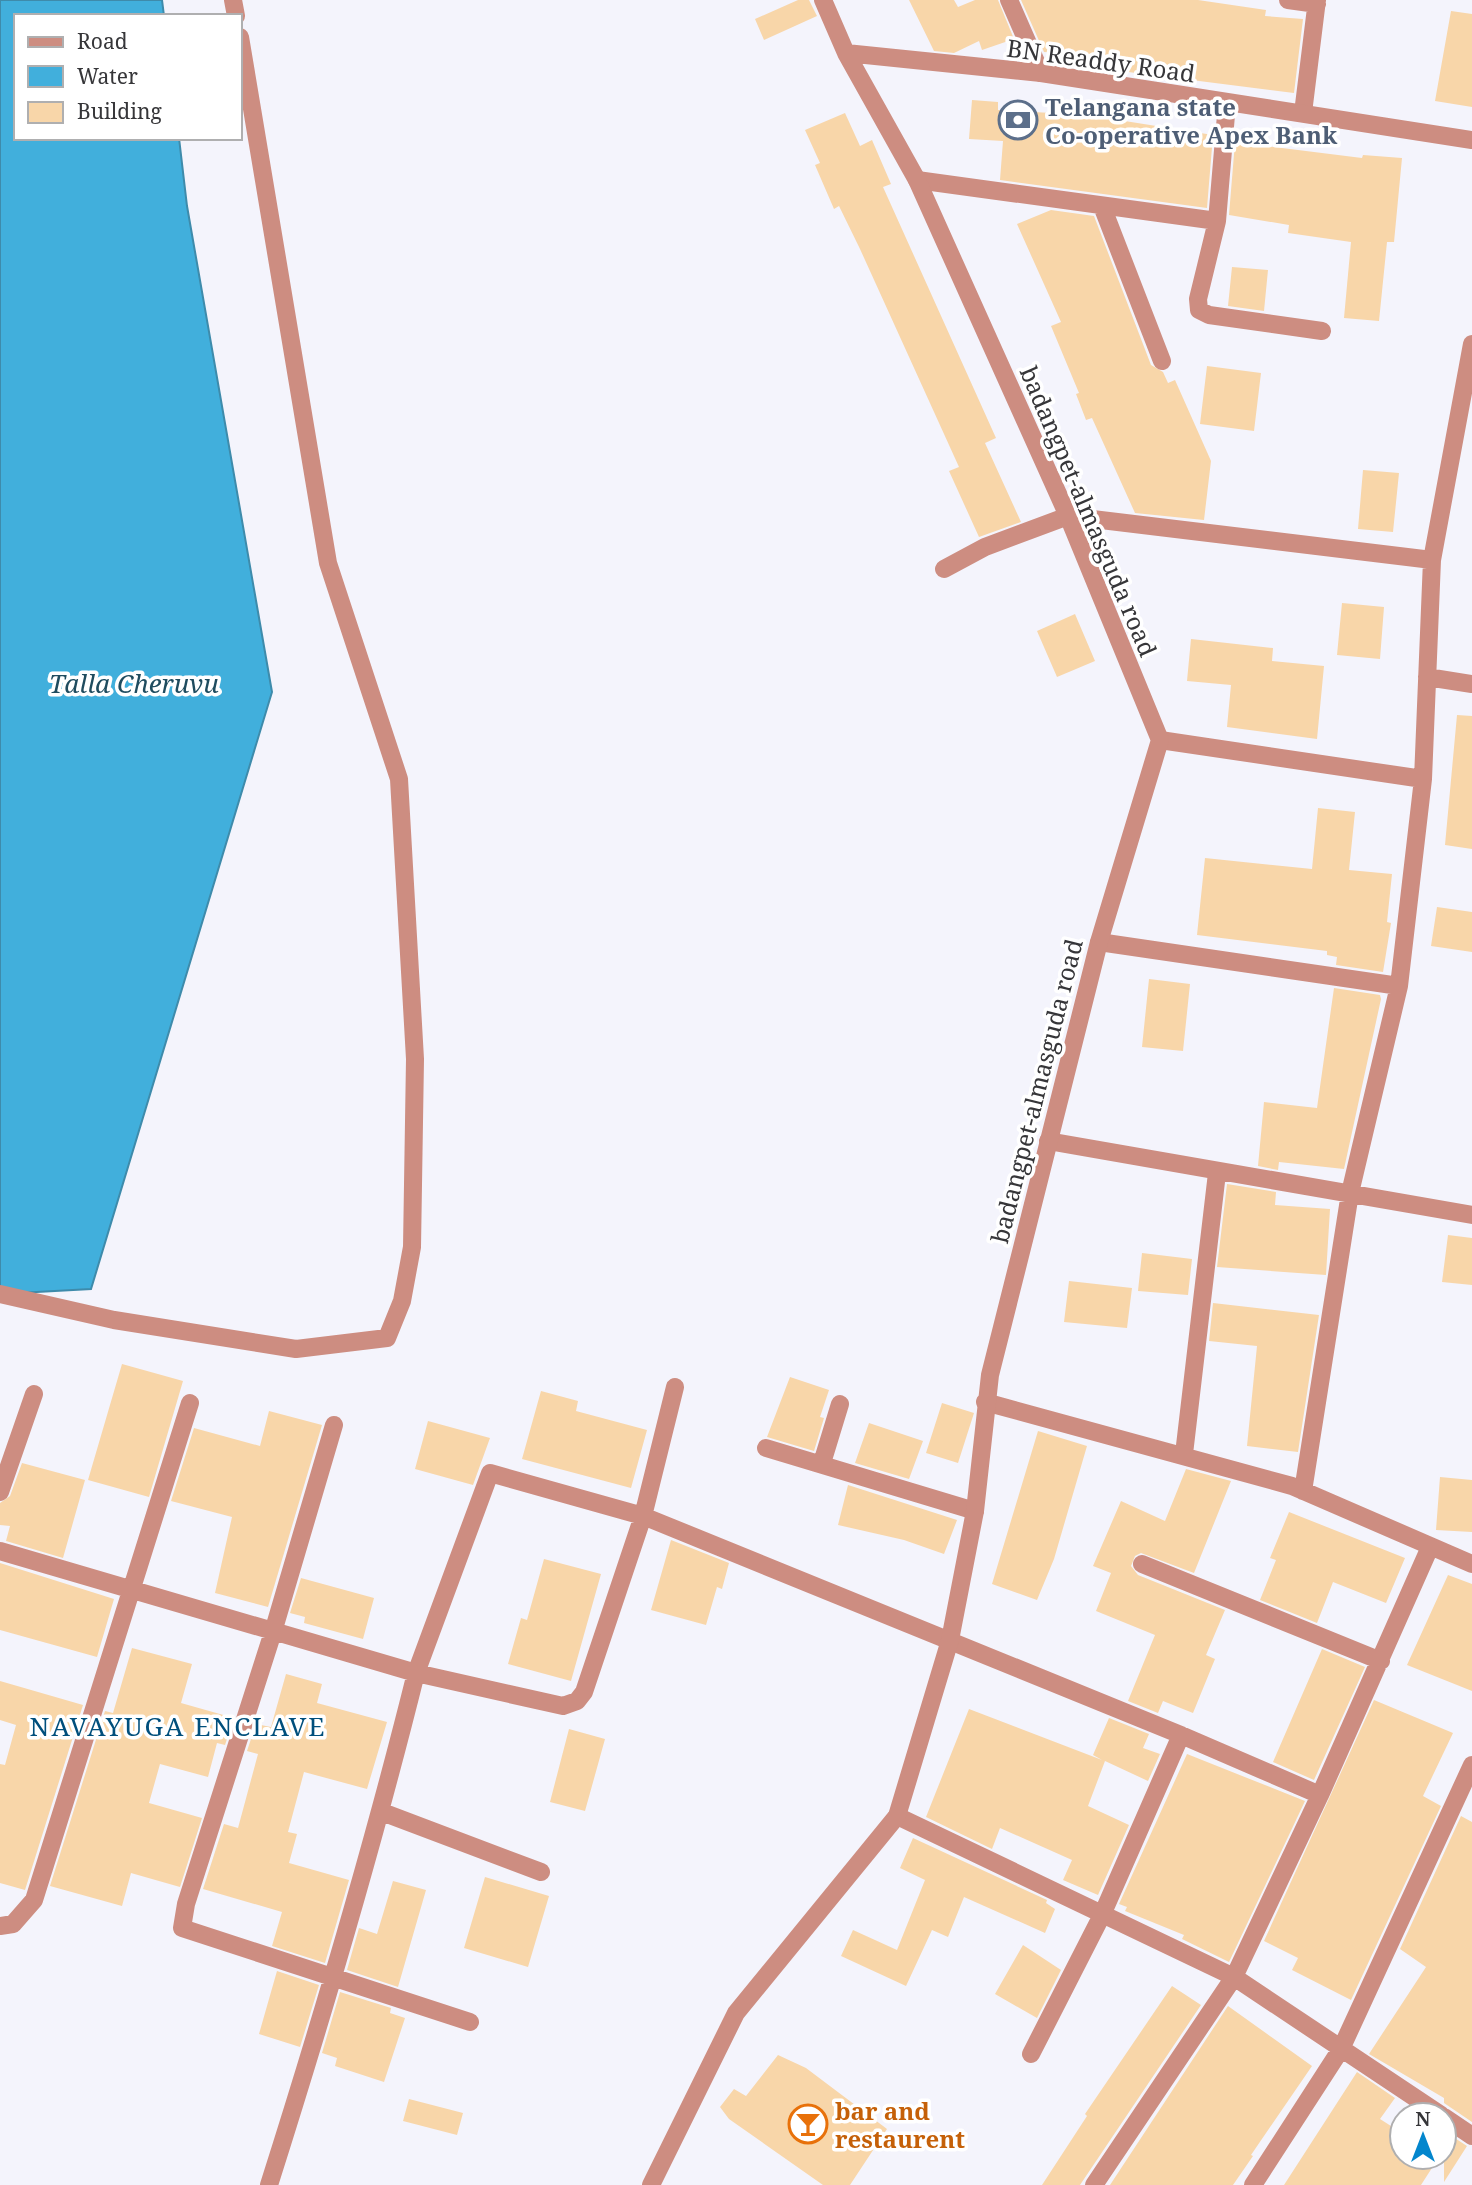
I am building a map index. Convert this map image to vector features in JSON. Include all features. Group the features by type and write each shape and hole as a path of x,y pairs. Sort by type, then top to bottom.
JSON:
{"street":[{"name":"badangpet-almasguda road","path":"651,2185 736,2013 897,1816 950,1640 975,1511 985,1402 1048,1141 1099,942 1160,740 1068,516 918,180 846,53 823,0"},
{"path":"1009,0 1041,73"},
{"path":"1288,0 1317,2 1303,113"},
{"path":"0,1294 114,1320 296,1349 387,1338 402,1301 412,1247 415,1059 399,779 328,563 242,49"},
{"name":"BN Readdy Road","path":"846,53 1041,73 1472,140"},
{"path":"1227,103 1217,221 1198,299 1199,310 1209,315 1322,331"},
{"path":"918,180 1217,221"},
{"path":"1102,206 1162,361"},
{"path":"1303,1491 1350,1193 1399,986 1423,779 1432,560 1472,344"},
{"path":"944,569 985,547 1068,516 1432,560"},
{"path":"1427,677 1472,684"},
{"path":"1160,740 1423,779"},
{"path":"1099,942 1399,986"},
{"path":"1048,1141 1472,1215"},
{"path":"1184,1454 1217,1172"},
{"path":"0,1550 416,1674 563,1706 577,1701 584,1692 643,1516 675,1387"},
{"path":"0,1492 34,1394"},
{"path":"985,1402 1184,1454 1303,1491 1472,1564"},
{"path":"0,1926 13,1924 34,1900 190,1403"},
{"path":"822,1463 840,1404"},
{"path":"334,1425 273,1632 186,1905 182,1928 334,1980 470,2022"},
{"path":"766,1448 975,1511"},
{"path":"269,2185 334,1980 382,1812 416,1674 490,1473 643,1516 1181,1735 1321,1796"},
{"path":"1094,2185 1234,1977 1321,1796 1430,1547"},
{"path":"1142,1563 1381,1661"},
{"path":"1031,2054 1102,1915 1181,1735"},
{"path":"1253,2185 1341,2049 1472,1765"},
{"path":"382,1812 541,1872"},
{"path":"897,1816 1234,1977 1419,2101"}],"water":[{"name":"Talla Cheruvu","path":"0,0 162,0 164,14 14,14 14,140 179,140 187,206 272,692 91,1289 0,1294"}],"building":[{"path":"798,0 809,0 817,16 764,40 755,19"},
{"path":"909,0 954,0 958,7 975,0 998,0 1014,39 982,50 979,41 954,53 934,51"},
{"path":"1021,0 1198,0 1266,10 1265,16 1303,19 1294,93 1073,65 1074,54 1044,52"},
{"path":"1451,11 1472,14 1472,107 1435,101"},
{"path":"972,100 998,102 998,110 1087,115 1213,135 1207,208 1000,180 1003,141 969,139"},
{"path":"845,113 860,146 872,140 891,184 883,187 996,438 985,443 1021,522 979,537 949,471 959,467 860,249 839,206 834,209 815,165 820,163 805,130"},
{"path":"1235,142 1362,158 1363,155 1402,158 1394,242 1387,242 1379,321 1344,318 1351,242 1288,233 1289,225 1229,215"},
{"path":"1051,210 1094,216 1151,365 1163,372 1168,383 1175,380 1211,461 1204,520 1135,513 1092,418 1086,420 1076,394 1079,393 1051,326 1061,322 1017,224"},
{"path":"1232,267 1268,270 1264,311 1228,306"},
{"path":"1207,366 1261,373 1254,431 1200,424"},
{"path":"1363,470 1399,473 1393,532 1358,529"},
{"path":"1342,603 1384,607 1380,659 1337,655"},
{"path":"1075,614 1095,661 1057,677 1037,631"},
{"path":"1191,639 1273,648 1272,661 1324,666 1317,739 1227,727 1231,685 1187,681"},
{"path":"1457,715 1472,716 1472,849 1445,845"},
{"path":"1318,808 1355,812 1349,870 1392,874 1387,922 1391,923 1383,972 1336,965 1337,957 1327,955 1327,951 1197,935 1205,858 1312,869"},
{"path":"1437,907 1472,912 1472,952 1431,946"},
{"path":"1149,979 1190,984 1183,1051 1142,1047"},
{"path":"1334,988 1380,995 1381,999 1344,1169 1279,1162 1278,1170 1258,1166 1264,1102 1317,1108"},
{"path":"1227,1184 1276,1192 1275,1205 1330,1209 1326,1275 1217,1267"},
{"path":"1448,1235 1472,1238 1472,1285 1442,1282"},
{"path":"1142,1253 1192,1259 1188,1295 1138,1291"},
{"path":"1069,1281 1132,1288 1127,1328 1064,1322"},
{"path":"1213,1303 1319,1315 1298,1452 1247,1446 1257,1346 1209,1341"},
{"path":"122,1364 183,1381 149,1497 88,1480"},
{"path":"790,1377 829,1390 820,1417 824,1418 814,1451 767,1437"},
{"path":"541,1391 578,1401 576,1411 647,1430 631,1488 522,1459"},
{"path":"942,1403 974,1413 958,1463 926,1453"},
{"path":"269,1411 322,1425 268,1607 215,1593 232,1517 171,1501 194,1428 260,1446"},
{"path":"428,1421 490,1438 473,1485 415,1469"},
{"path":"869,1423 923,1441 909,1479 855,1463"},
{"path":"1038,1431 1087,1446 1054,1559 1037,1600 992,1584"},
{"path":"22,1463 85,1480 63,1558 6,1541 10,1526 0,1525 0,1503 10,1496"},
{"path":"1186,1469 1231,1481 1194,1573 1141,1553 1135,1556 1131,1566 1138,1575 1225,1610 1206,1655 1215,1659 1193,1713 1163,1701 1158,1713 1128,1701 1155,1635 1096,1611 1111,1573 1093,1566 1121,1501 1165,1521"},
{"path":"1440,1477 1472,1480 1472,1532 1436,1530"},
{"path":"848,1485 957,1520 944,1554 904,1540 838,1525"},
{"path":"1289,1512 1405,1558 1386,1603 1333,1582 1317,1623 1260,1600 1276,1560 1270,1558"},
{"path":"671,1540 729,1563 722,1589 717,1587 706,1625 651,1610"},
{"path":"544,1559 601,1574 571,1681 508,1664 521,1618 527,1620"},
{"path":"0,1563 114,1599 97,1657 0,1630"},
{"path":"1448,1575 1472,1584 1472,1691 1407,1665"},
{"path":"301,1578 374,1598 363,1639 304,1623 305,1617 290,1613"},
{"path":"132,1648 192,1664 181,1703 234,1718 225,1745 217,1743 208,1777 160,1764 149,1803 202,1818 180,1887 131,1873 122,1906 50,1886 105,1711 113,1713"},
{"path":"1322,1649 1365,1667 1314,1780 1273,1762"},
{"path":"286,1674 322,1684 317,1703 387,1722 367,1789 304,1772 288,1832 297,1834 289,1863 349,1880 325,1963 272,1946 282,1912 203,1889 224,1824 238,1828 258,1754 247,1751 256,1724 271,1727"},
{"path":"0,1681 83,1705 25,1890 0,1883 0,1764 5,1765 16,1725 0,1720"},
{"path":"1374,1700 1453,1733 1423,1796 1441,1806 1351,2000 1292,1970 1298,1958 1264,1941"},
{"path":"969,1709 1102,1760 1093,1755 1109,1718 1149,1734 1143,1748 1160,1754 1148,1781 1105,1761 1088,1806 1129,1825 1098,1895 1063,1880 1072,1860 1000,1828 992,1849 926,1817"},
{"path":"569,1729 605,1739 585,1811 550,1802"},
{"path":"1187,1754 1305,1801 1229,1962 1182,1939 1184,1935 1125,1911 1127,1907 1119,1904"},
{"path":"1461,1816 1472,1822 1472,2122 1458,2112 1458,2101 1444,2101 1444,2098 1369,2054 1426,1967 1400,1949"},
{"path":"913,1838 1047,1900 1046,1903 1055,1909 1045,1933 964,1897 948,1937 932,1930 906,1986 841,1956 853,1930 897,1950 925,1880 900,1868"},
{"path":"485,1877 549,1896 528,1967 464,1948"},
{"path":"393,1881 426,1890 398,1987 347,1970 359,1928 377,1934"},
{"path":"1023,1945 1061,1970 1037,2018 995,1994"},
{"path":"277,1971 319,1985 300,2047 259,2034"},
{"path":"1172,1986 1201,2005 1080,2185 1042,2185 1087,2116 1085,2114"},
{"path":"340,1992 391,2008 390,2013 405,2018 384,2082 335,2066 337,2058 322,2053"},
{"path":"1228,2006 1312,2066 1251,2155 1253,2156 1233,2185 1110,2185"},
{"name":"bar and restaurent","path":"778,2055 806,2068 887,2129 850,2185 823,2185 729,2119 720,2107 734,2089 746,2096"},
{"path":"1357,2072 1395,2098 1388,2101 1388,2108 1380,2119 1388,2124 1388,2171 1430,2171 1421,2185 1284,2185"},
{"path":"409,2099 463,2113 457,2135 403,2121"},
{"path":"1458,2140 1467,2146 1458,2160"},
{"path":"1444,2171 1451,2171 1444,2182"}],"place":[{"name":"Telangana state Co-operative Apex Bank","path":"1018,120"},
{"name":"bar and restaurent","path":"808,2124"}],"district":[{"name":"NAVAYUGA ENCLAVE","path":"178,1726"}]}
